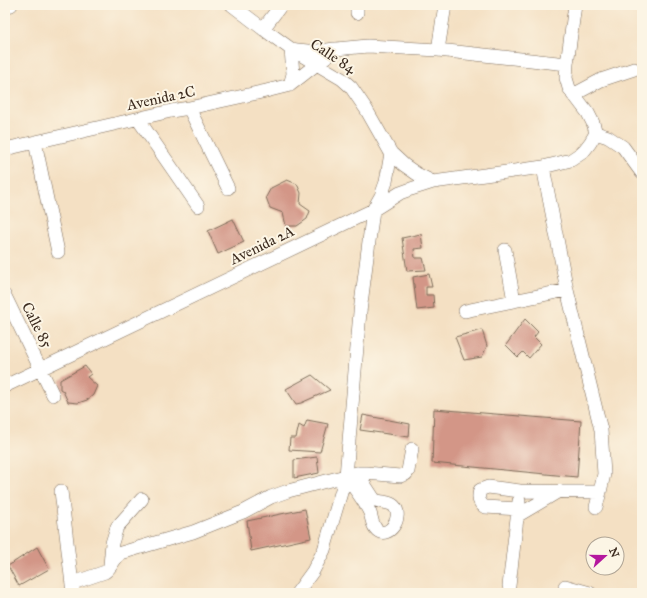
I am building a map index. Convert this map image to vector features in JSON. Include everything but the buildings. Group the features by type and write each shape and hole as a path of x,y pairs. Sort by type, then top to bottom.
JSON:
{"street":[{"path":"5,7 11,5"},
{"name":"Calle 84","path":"232,5 291,48 342,79 351,87 366,109 391,153 417,174 433,182"},
{"path":"263,29 281,5"},
{"path":"438,50 445,5"},
{"path":"575,5 566,64 566,78 569,88 588,113 596,133 608,137 624,147 642,173"},
{"path":"290,85 293,74 291,48 307,52 368,46 438,50 566,64"},
{"name":"Avenida 2C","path":"5,149 290,85 336,49"},
{"path":"573,95 601,80 634,69"},
{"path":"189,108 228,188"},
{"path":"138,119 198,206"},
{"name":"Avenida 2A","path":"5,386 372,210 400,193 433,182 543,167 571,160 583,152 596,133"},
{"path":"35,142 58,252"},
{"path":"297,593 313,571 324,550 352,474 360,312 372,210 381,196 386,182 391,153"},
{"path":"543,167 567,290 601,430 604,474 596,507"},
{"path":"504,250 514,301"},
{"path":"465,311 567,290"},
{"name":"Calle 85","path":"5,296 53,394"},
{"path":"61,491 73,588 105,572 109,569 117,556 125,551 193,532 243,512 271,497 288,491 352,474 403,475 408,471 412,449"},
{"path":"352,474 373,506"},
{"path":"559,491 518,513 485,507 481,505 478,500 480,490 488,487 520,491 559,491 600,492"},
{"path":"509,586 520,491"},
{"path":"109,569 112,543 117,527 142,499"},
{"path":"565,586 590,593"}]}
